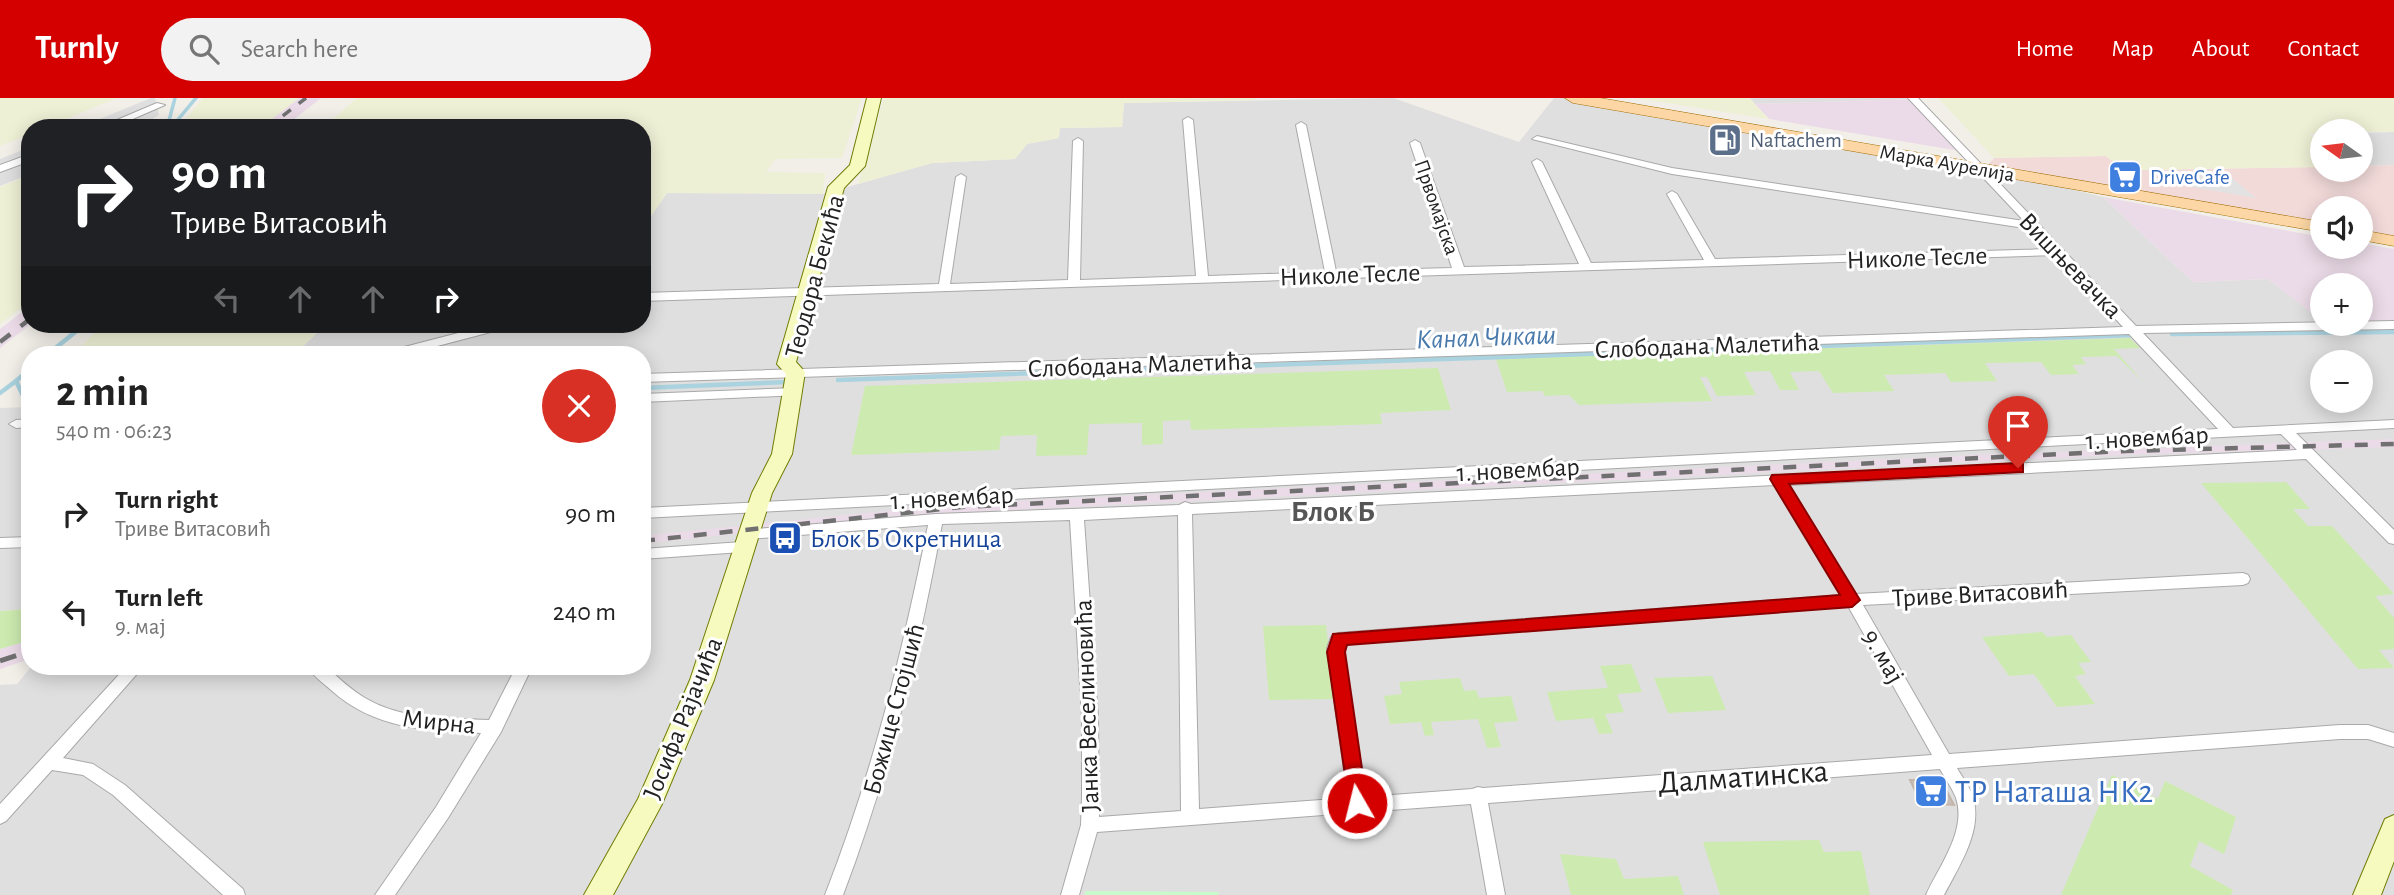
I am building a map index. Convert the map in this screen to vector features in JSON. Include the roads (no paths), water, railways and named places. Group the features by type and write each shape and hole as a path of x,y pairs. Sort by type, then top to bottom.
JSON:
{"main road":[{"name":"Марка Аурелија","path":"1573,98 2310,225"}],"street":[{"name":"Теодора Бекића","path":"746,541 757,508 782,454 795,383 786,364 836,187 857,166 874,98"},
{"name":"Вишњевачка","path":"1913,98 2229,432"},
{"path":"125,119 160,105"},
{"path":"1188,120 1202,278"},
{"path":"1301,125 1331,275"},
{"path":"1537,139 1672,171 2032,226"},
{"path":"1074,283 1079,141"},
{"name":"Првомајска","path":"1415,143 1459,271"},
{"path":"0,169 21,161"},
{"path":"1537,162 1587,268"},
{"path":"944,287 961,177"},
{"path":"1672,194 1711,263"},
{"name":"Николе Тесле","path":"651,297 2058,252"},
{"name":"Слободана Малетића","path":"651,397 795,383 2134,330 2394,325"},
{"path":"423,346 472,333"},
{"name":"Слободана Малетића","path":"651,378 795,383"},
{"name":"1. новембар","path":"651,513 2394,424"},
{"path":"2286,431 2394,539"},
{"name":"1. новембар","path":"651,553 936,519 2311,454"},
{"name":"9. мај","path":"1778,479 1852,600 1964,796 1969,815 1965,833 1935,895"},
{"path":"1185,507 1190,816"},
{"name":"Јанка Веселиновића","path":"1070,895 1090,825 1090,717 1077,514"},
{"name":"Божице Стојшић","path":"834,895 867,809 891,728 913,640 936,519"},
{"name":"Јосифа Рајачића","path":"598,895 649,804 683,729 702,680 746,541"},
{"path":"0,543 21,542"},
{"name":"Триве Витасовић","path":"1357,803 1335,648 1337,641 1343,637 1852,600 2243,579"},
{"path":"0,816 128,675"},
{"name":"Мирна","path":"325,675 358,703 387,715 417,723 495,727"},
{"path":"384,895 422,844 495,727 520,675"},
{"name":"Далматинска","path":"1090,825 1357,803 2340,732 2368,733 2394,740"},
{"path":"49,762 87,769 120,790 236,895"},
{"path":"1478,794 1496,895"},
{"path":"2367,895 2394,827"}],"waterway":[{"path":"169,119 175,98"},
{"name":"Канал Чикаш","path":"178,119 196,98"},
{"name":"Канал Чикаш","path":"2172,334 2394,332"},
{"name":"Канал Чикаш","path":"58,346 74,333"},
{"name":"Канал Чикаш","path":"838,380 2135,335"},
{"name":"Канал Чикаш","path":"16,381 21,377"},
{"path":"0,393 16,381"},
{"name":"Канал Чикаш","path":"16,381 21,391"},
{"name":"Канал Чикаш","path":"651,388 788,382"}],"railway":[{"path":"279,119 306,98"},
{"path":"0,342 21,326"},
{"path":"651,540 961,507 2126,451 2394,444"},
{"path":"0,661 21,654"}],"place":[{"name":"Naftachem","path":"1725,140"},
{"name":"DriveCafe","path":"2125,177"},
{"name":"Блок Б Окретница","path":"785,538"},
{"name":"ТР Наташа НК2","path":"1931,791"}],"district":[{"name":"Блок Б","path":"1333,511"}]}
